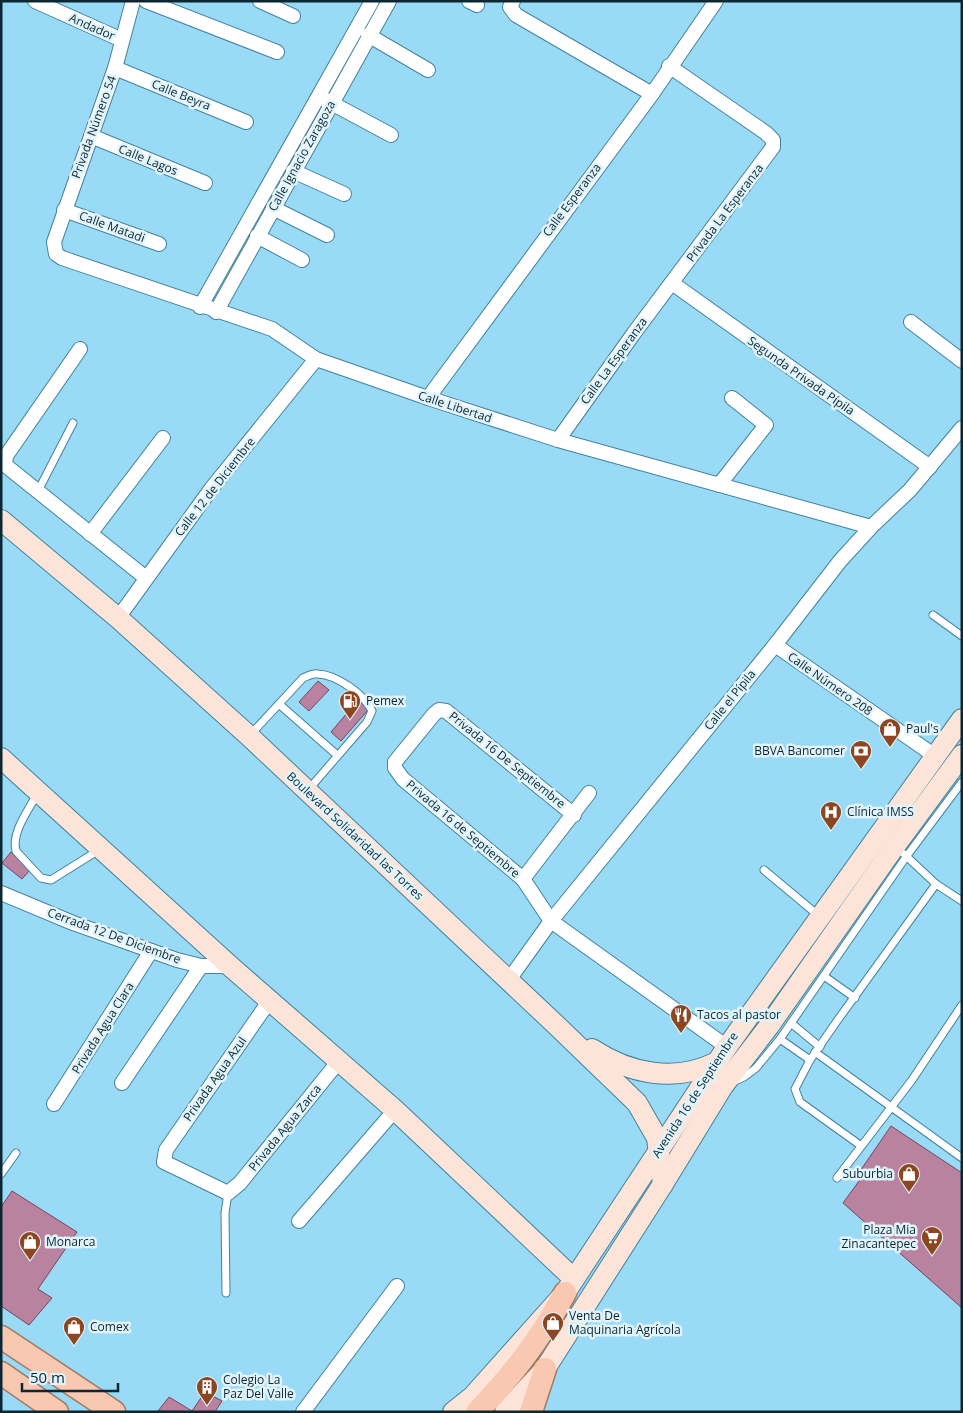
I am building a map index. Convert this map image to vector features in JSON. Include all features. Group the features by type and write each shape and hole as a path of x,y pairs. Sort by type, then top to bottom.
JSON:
{"main road":[{"name":"Boulevard Solidaridad las Torres","path":"1,520 118,618 249,736 508,981 554,1022 637,1104 657,1138 663,1184"},
{"name":"Avenida 16 de Septiembre","path":"505,1412 545,1368 663,1184 723,1086 769,1026 894,845 934,756 962,719"},
{"name":"Avenida 16 de Septiembre","path":"453,1412 473,1396 569,1286 722,1054 819,916 894,845 957,779 962,755"},
{"path":"1,758 230,966 395,1110 569,1286 544,1333 512,1374 477,1412"},
{"path":"554,1022 602,1055 629,1069 647,1073 679,1074 722,1054"},
{"path":"1,1337 114,1412"},
{"path":"538,1408 545,1368"},
{"path":"1,1373 57,1412"}],"street":[{"name":"Andador","path":"36,1 122,40"},
{"name":"Privada Número 54","path":"54,252 54,242 64,210 115,68 133,1"},
{"path":"146,1 277,52"},
{"path":"260,1 293,16"},
{"name":"Calle Ignacio Zaragoza","path":"200,306 372,1"},
{"name":"Calle Ignacio Zaragoza","path":"216,312 368,35 389,1"},
{"path":"513,1 510,7 516,15 652,94"},
{"name":"Calle Esperanza","path":"428,398 652,94 713,3"},
{"path":"368,35 428,70"},
{"name":"Privada La Esperanza","path":"669,66 766,133 773,140 773,147 765,160 672,283"},
{"name":"Calle Beyra","path":"115,68 246,122"},
{"path":"318,96 391,135"},
{"name":"Calle Lagos","path":"91,136 205,183"},
{"path":"294,171 344,194"},
{"path":"273,208 328,235"},
{"name":"Calle Matadi","path":"64,210 159,244"},
{"path":"257,236 302,260"},
{"name":"Calle Libertad","path":"54,252 62,258 216,312 272,329 316,359 428,398 558,440 871,527"},
{"path":"221,268 236,276"},
{"name":"Calle La Esperanza","path":"558,440 672,283"},
{"name":"Segunda Privada Pípila","path":"672,283 930,466"},
{"path":"911,322 962,361"},
{"path":"80,349 6,456 5,464 146,578"},
{"name":"Calle 12 de Diciembre","path":"118,618 211,488 316,359"},
{"path":"719,486 766,425 732,398"},
{"name":"Calle el Pípila","path":"508,981 551,921 775,645 840,561 930,466 962,428"},
{"path":"90,534 163,438"},
{"name":"Calle Número 208","path":"775,645 934,756"},
{"name":"Privada 16 De Septiembre","path":"395,762 439,710 446,711 574,815"},
{"name":"Privada 16 de Septiembre","path":"395,762 395,768 403,779 523,879 551,921"},
{"path":"523,879 589,794"},
{"name":"Cerrada 12 De Diciembre","path":"1,893 73,923 151,952 201,966 230,966"},
{"path":"551,921 722,1054"},
{"name":"Privada Agua Clara","path":"54,1104 151,952"},
{"path":"122,1083 201,966"},
{"name":"Privada Agua Azul","path":"228,1194 168,1165 163,1159 166,1150 270,1000"},
{"name":"Privada Agua Zarca","path":"228,1194 240,1183 339,1061"},
{"path":"300,1221 395,1110"},
{"path":"303,1412 397,1286"}],"lane":[{"path":"38,491 73,423"},
{"path":"933,615 962,636"},
{"path":"249,736 303,678 318,674 344,683 369,704 372,711 370,718 307,791"},
{"path":"278,704 337,755"},
{"path":"38,792 15,836 14,846 16,852 41,878 51,880 101,848"},
{"path":"723,1086 744,1078 756,1068 780,1039 824,976 894,845 936,884 962,901"},
{"path":"764,870 819,916"},
{"path":"860,1145 800,1102 794,1089 810,1060 837,1021 936,884"},
{"path":"824,976 854,998"},
{"path":"837,1178 890,1105 912,1080 962,1005"},
{"path":"791,1023 818,1050 962,1158"},
{"path":"780,1039 810,1060"},
{"path":"1,1174 16,1153"},
{"path":"226,1293 225,1213 228,1194"}],"building":[{"path":"318,681 329,690 309,711 299,702"},
{"name":"Pemex","path":"358,700 369,709 341,741 331,732"},
{"path":"11,852 31,869 22,879 2,863"},
{"name":"Plaza Mia Zinacantepec","path":"891,1126 962,1173 962,1308 843,1203 862,1177 858,1174"},
{"name":"Monarca","path":"12,1191 77,1232 38,1289 52,1298 29,1325 1,1306 1,1207"},
{"name":"Colegio La Paz Del Valle","path":"205,1392 222,1401 215,1412 158,1411 169,1397 192,1411"}],"place":[{"name":"Pemex","path":"350,720"},
{"name":"Paul's","path":"890,748"},
{"name":"BBVA Bancomer","path":"861,770"},
{"name":"Clínica IMSS","path":"831,831"},
{"name":"Tacos al pastor","path":"681,1034"},
{"name":"Suburbia","path":"909,1193"},
{"name":"Plaza Mia Zinacantepec","path":"932,1256"},
{"name":"Monarca","path":"30,1261"},
{"name":"Venta De Maquinaria Agrícola","path":"553,1342"},
{"name":"Comex","path":"74,1346"},
{"name":"Colegio La Paz Del Valle","path":"207,1406"}]}
